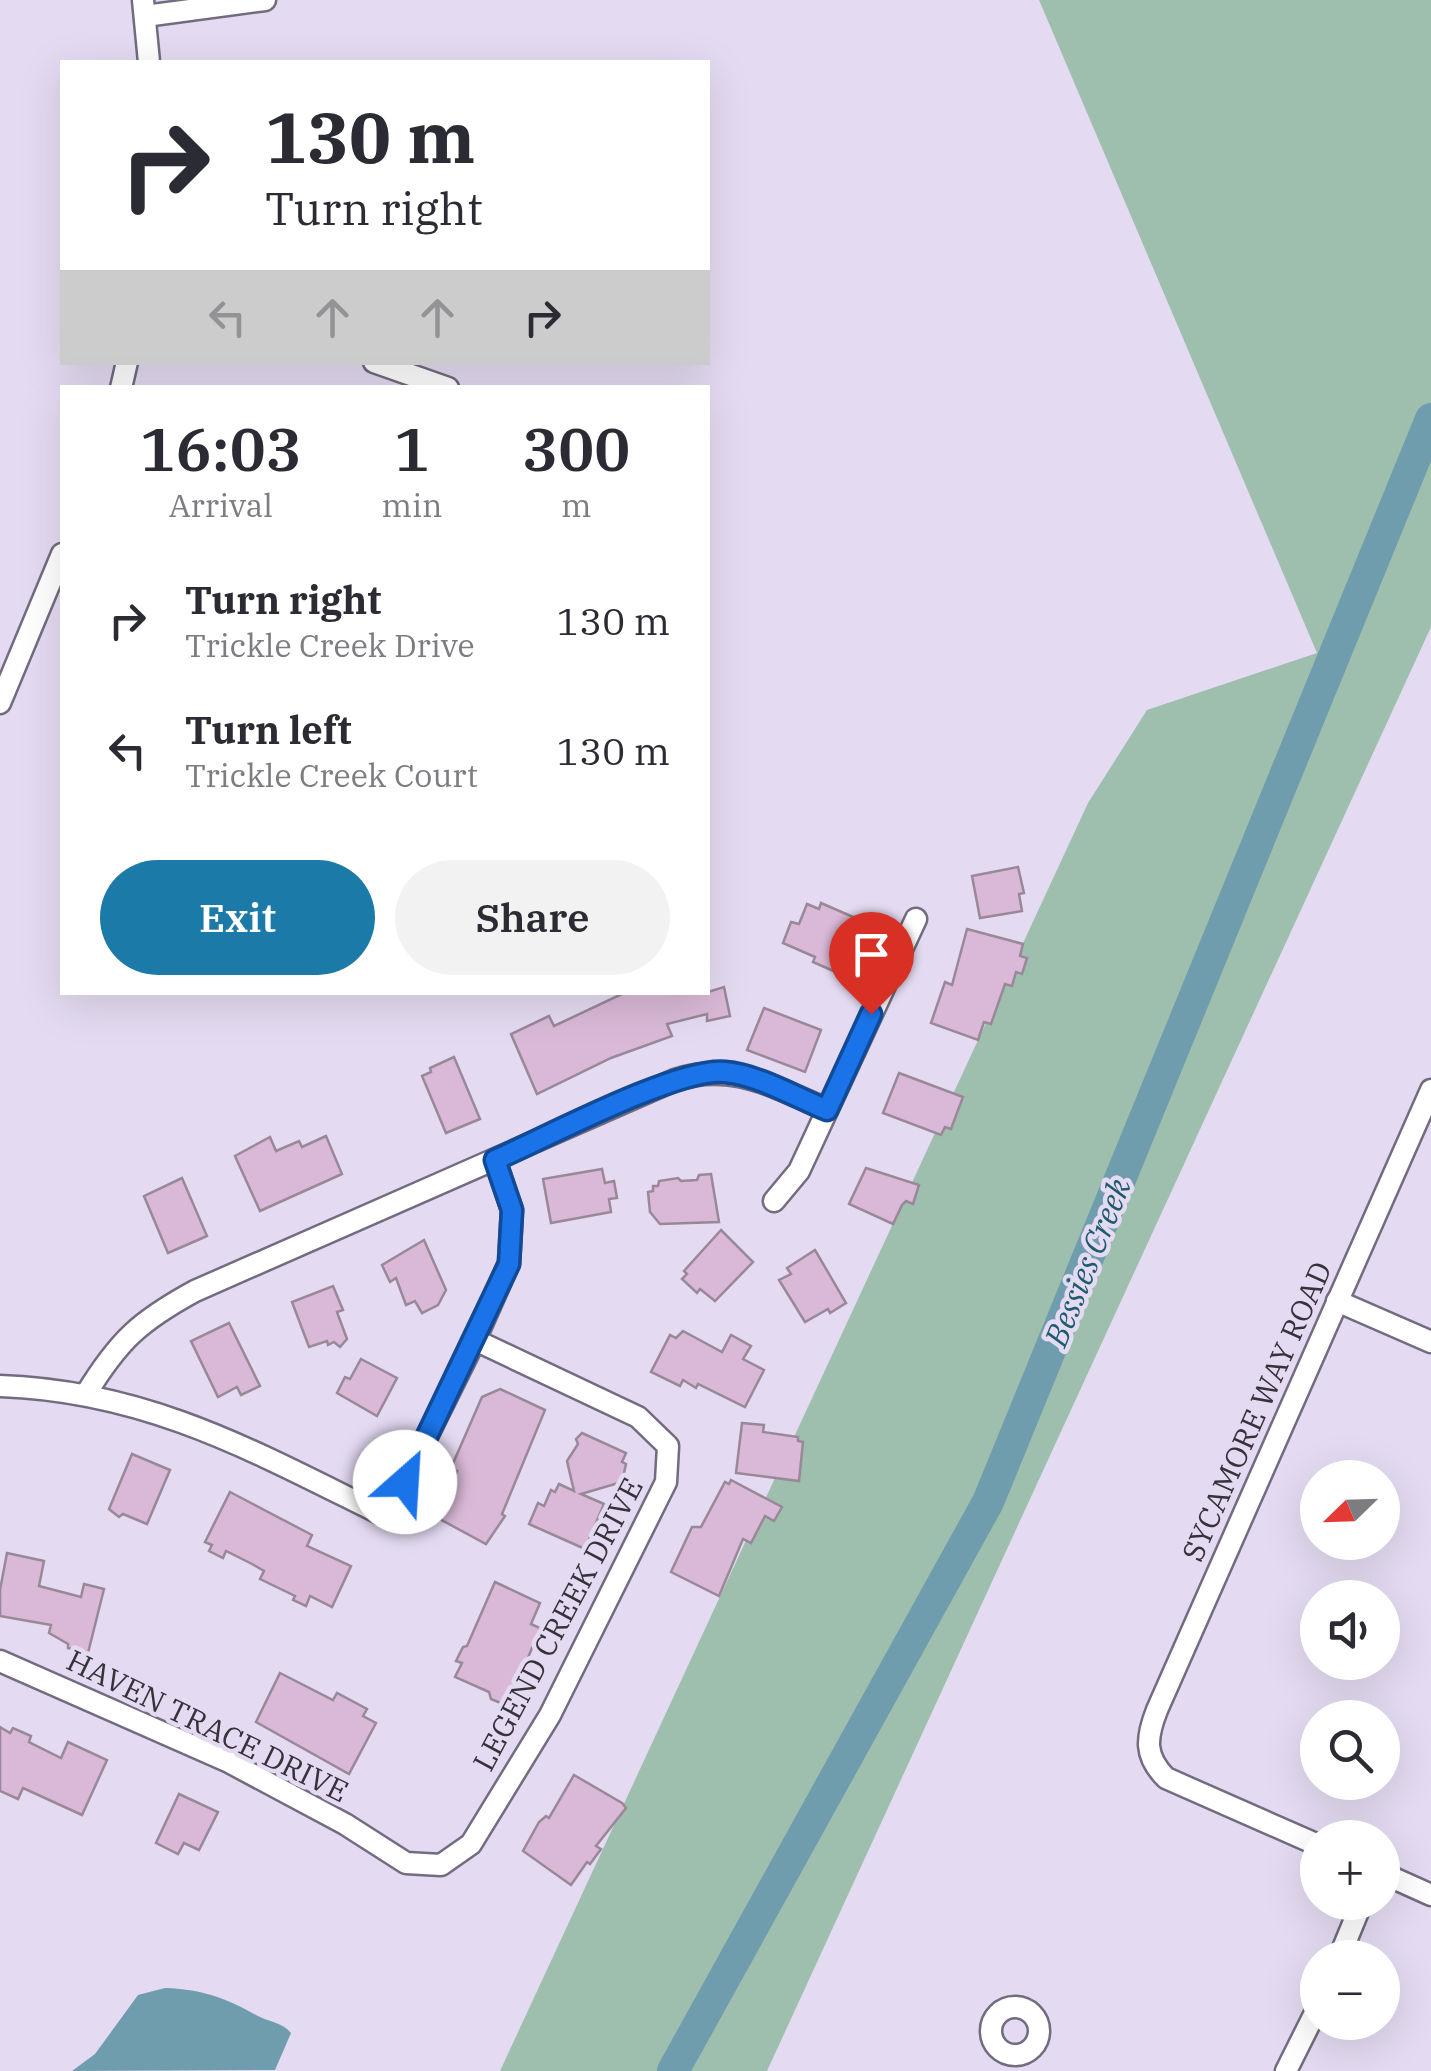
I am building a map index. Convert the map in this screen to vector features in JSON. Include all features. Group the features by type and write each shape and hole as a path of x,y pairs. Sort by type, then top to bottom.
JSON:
{"street":[{"path":"149,60 144,8 265,0"},
{"path":"383,365 439,385"},
{"path":"0,703 60,559"},
{"path":"774,1201 800,1171 916,920"},
{"path":"86,1394 117,1346 148,1319 195,1291 675,1080 711,1071 749,1078 827,1110"},
{"name":"SYCAMORE WAY ROAD","path":"1300,1837 1175,1784 1151,1759 1148,1738 1431,1090"},
{"path":"0,1386 86,1394 162,1414 231,1440 387,1517 509,1264 512,1210 495,1160"},
{"path":"1337,1301 1431,1342"},
{"name":"LEGEND CREEK DRIVE","path":"441,1865 471,1844 550,1714 666,1482 668,1446 638,1417 475,1340"},
{"name":"HAVEN TRACE DRIVE","path":"0,1661 226,1761 345,1824 406,1864 441,1865"},
{"path":"1400,1881 1431,1895"},
{"path":"1286,2071 1302,2040"}],"green space":[{"path":"1039,0 1431,0 1431,627 767,2071 500,2071 1088,803 1147,710 1317,653"}],"water":[{"path":"165,1988 213,1996 287,2029 291,2033 275,2070 72,2071 95,2054 138,1995"}],"building":[{"path":"1018,867 1024,893 1019,894 1022,911 980,918 972,876"},
{"path":"821,903 860,920 838,973 813,962 815,957 783,943 791,922 799,924 807,904 819,909"},
{"path":"967,929 1023,944 1020,956 1027,958 1022,974 1016,972 1012,986 1005,984 991,1024 984,1022 978,1040 931,1023 945,982 952,985"},
{"path":"724,987 730,1016 707,1021 707,1014 667,1024 672,1036 611,1058 537,1094 511,1034 549,1016 554,1026 620,995 710,995 710,991"},
{"path":"764,1008 821,1030 805,1072 747,1050"},
{"path":"454,1057 480,1119 446,1133 422,1076"},
{"path":"899,1073 963,1097 951,1129 945,1127 941,1135 883,1113"},
{"path":"326,1136 342,1174 260,1211 235,1156 270,1137 276,1151 299,1141 302,1147"},
{"path":"866,1168 919,1185 913,1204 906,1201 902,1205 893,1224 849,1204"},
{"path":"602,1169 605,1183 614,1181 617,1198 609,1199 611,1212 551,1223 543,1179"},
{"path":"711,1174 719,1222 660,1224 650,1212 648,1192 659,1181 697,1180 699,1175"},
{"path":"182,1178 207,1236 168,1253 144,1196"},
{"path":"721,1230 753,1262 715,1301 700,1289 697,1293 682,1279 687,1274 684,1271"},
{"path":"424,1240 446,1290 438,1305 422,1313 415,1301 406,1305 396,1278 390,1282 382,1265"},
{"path":"815,1250 846,1303 805,1322 779,1280 791,1274 787,1268"},
{"path":"333,1286 343,1310 337,1312 347,1339 340,1347 334,1342 328,1345 327,1341 309,1347 292,1302"},
{"path":"229,1323 260,1386 241,1395 237,1387 218,1397 191,1341"},
{"path":"683,1331 722,1352 731,1335 751,1346 743,1359 764,1370 745,1407 698,1384 696,1388 683,1380 680,1386 651,1372 670,1335 676,1338"},
{"path":"361,1359 397,1378 377,1416 337,1393"},
{"path":"500,1389 545,1410 502,1514 505,1516 486,1544 434,1516 457,1471 451,1468 482,1397"},
{"path":"742,1423 764,1425 763,1432 798,1437 803,1442 799,1481 736,1473"},
{"path":"582,1433 626,1453 622,1482 581,1494 604,1504 585,1549 529,1524 538,1503 544,1506 551,1490 555,1492 559,1484 574,1491 567,1461"},
{"path":"132,1454 170,1470 147,1524 123,1514 119,1517 109,1509"},
{"path":"731,1480 782,1507 774,1521 765,1516 751,1543 743,1539 719,1596 671,1572 692,1527 701,1527 725,1482 729,1484"},
{"path":"230,1492 312,1535 307,1546 351,1566 332,1607 310,1596 306,1606 293,1600 295,1596 260,1579 264,1571 252,1564 226,1551 223,1558 209,1551 212,1545 205,1542"},
{"path":"7,1553 44,1561 39,1586 81,1597 84,1584 104,1589 88,1653 68,1648 68,1644 49,1633 51,1625 0,1616"},
{"path":"495,1582 540,1603 531,1624 544,1630 535,1649 532,1648 508,1706 491,1699 489,1692 455,1677 462,1663 456,1661 467,1646"},
{"path":"280,1673 333,1700 337,1693 367,1709 363,1716 376,1723 349,1774 256,1722"},
{"path":"0,1727 31,1736 29,1742 61,1758 68,1742 107,1760 82,1815 23,1788 18,1799 0,1791"},
{"path":"574,1775 626,1808 596,1846 601,1849 571,1885 523,1851 539,1822 549,1818"},
{"path":"179,1794 218,1812 199,1850 184,1843 178,1854 156,1843"}],"waterway":[{"name":"Bessies Creek","path":"673,2071 988,1502 1431,419"}],"route":[{"path":"405,1482 509,1264 512,1210 495,1160 675,1080 711,1071 749,1078 827,1110 871,1014"}]}
